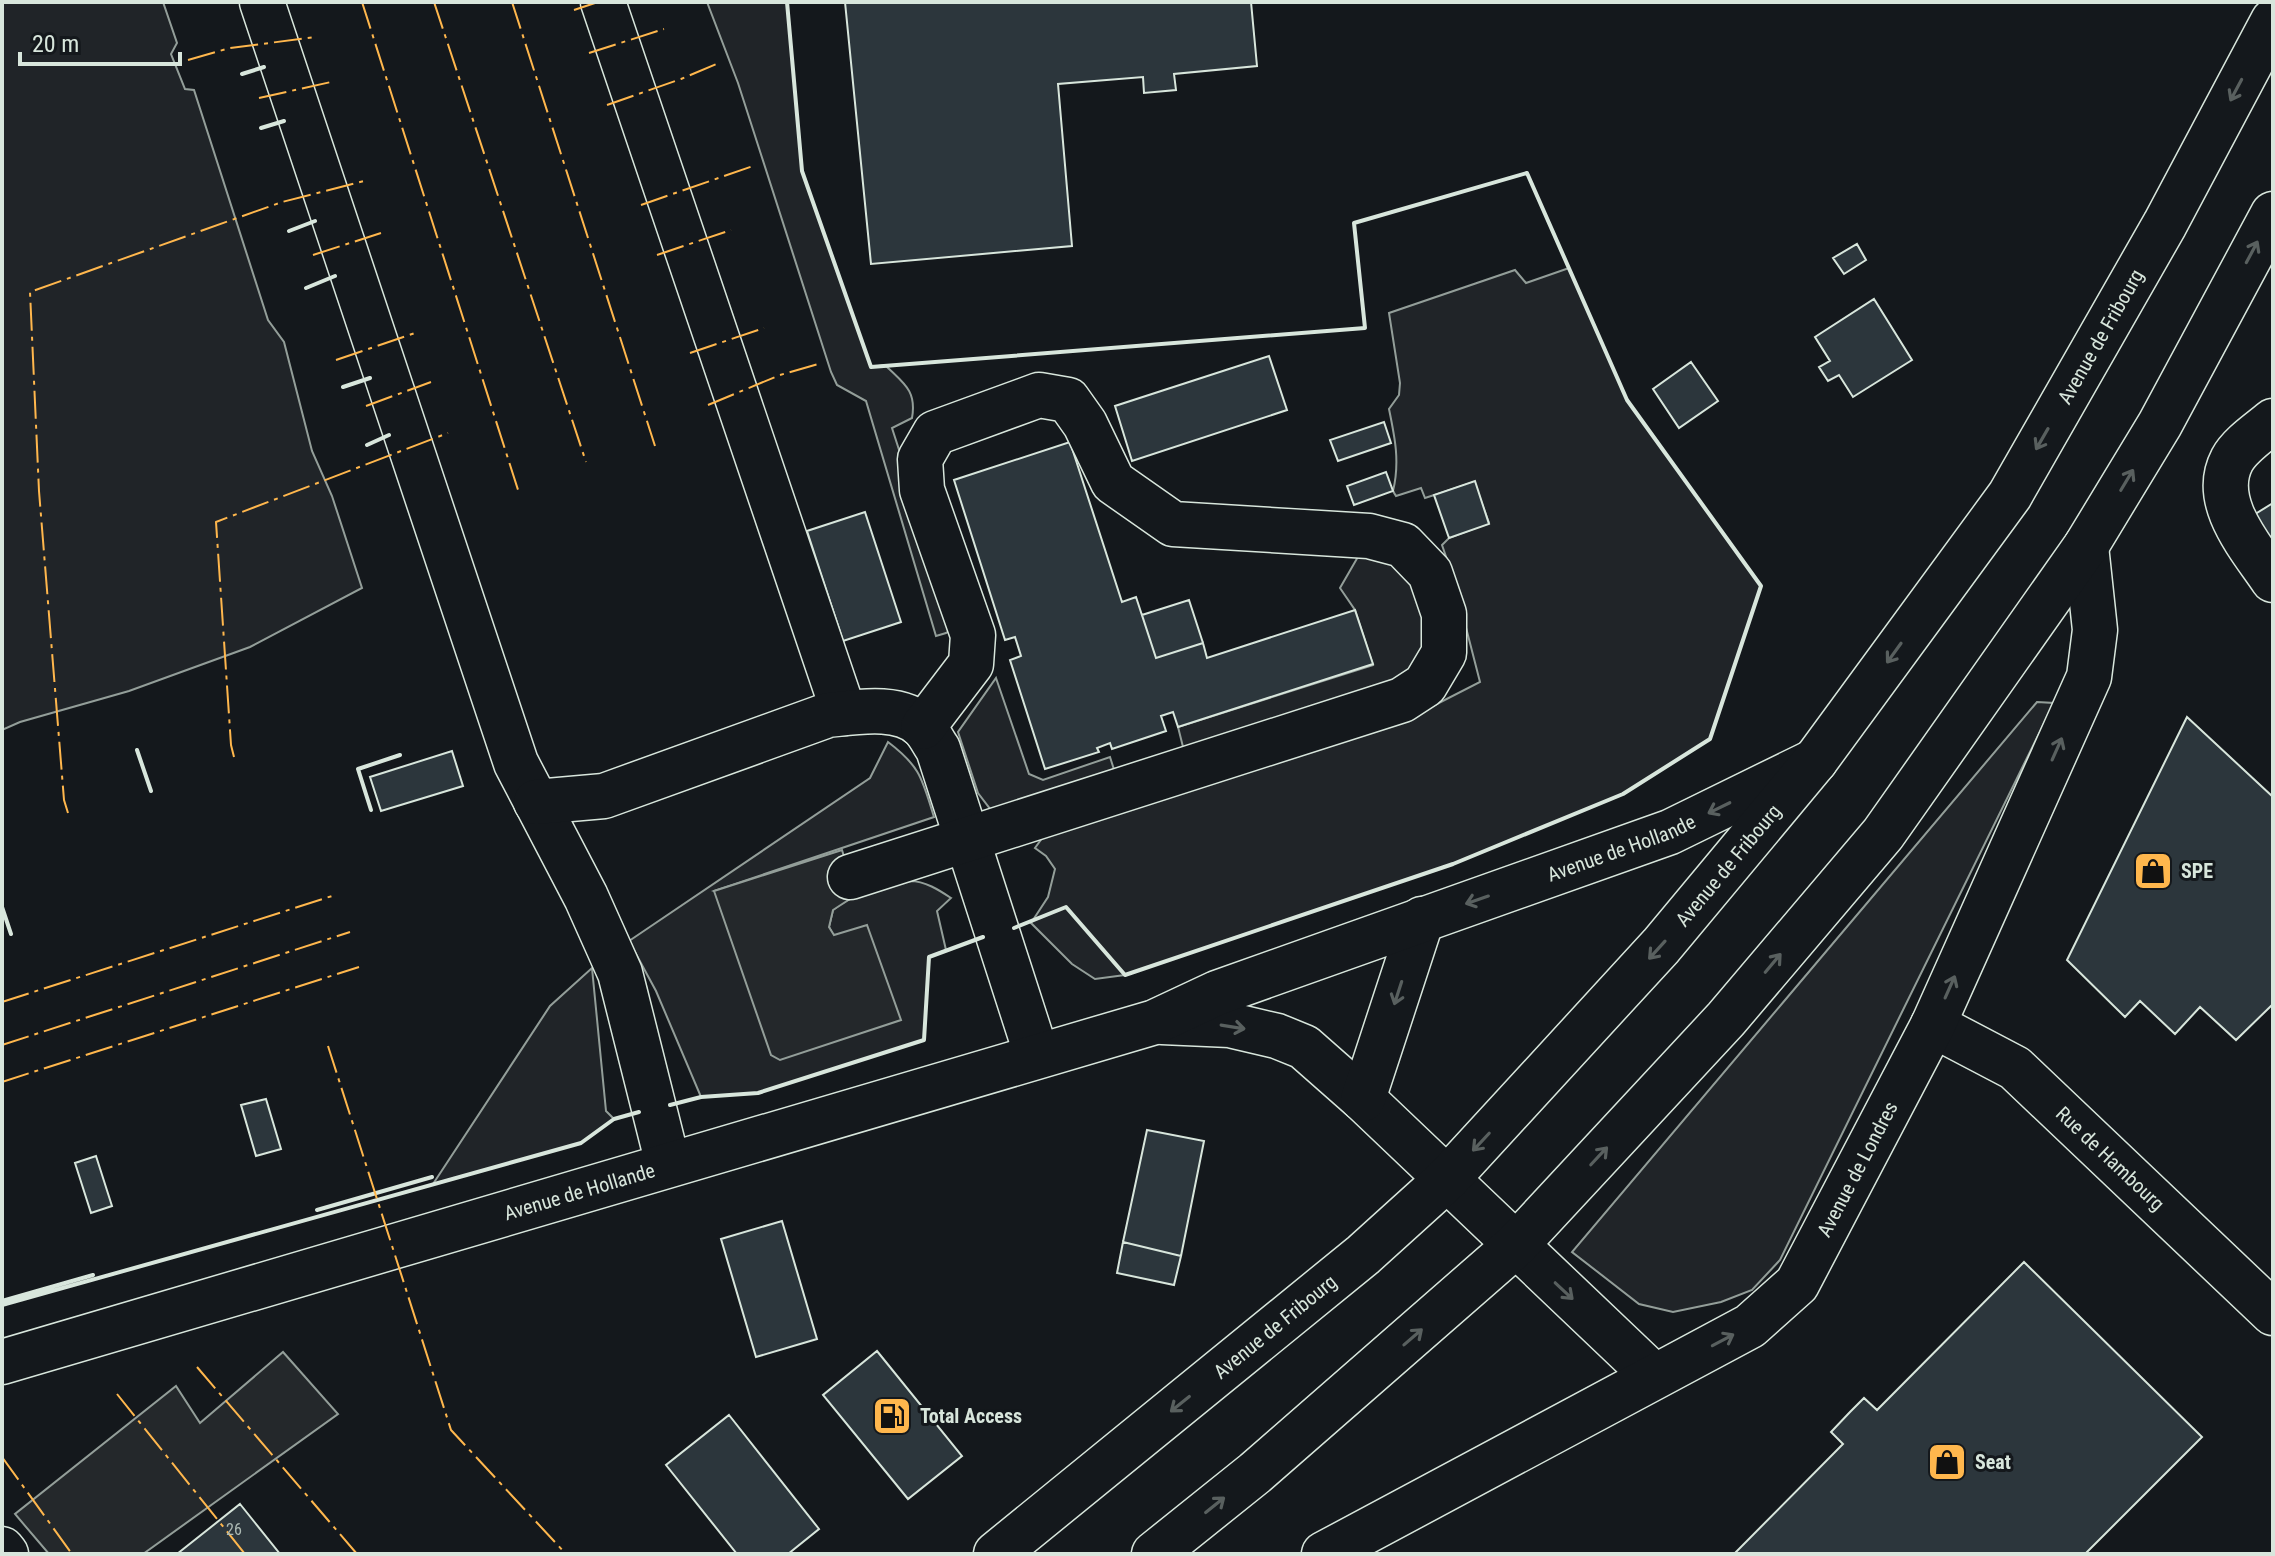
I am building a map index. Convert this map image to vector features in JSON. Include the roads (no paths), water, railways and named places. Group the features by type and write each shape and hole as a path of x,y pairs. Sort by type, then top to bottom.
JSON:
{"street":[{"path":"262,2 516,763 586,897 620,973 668,1164"},
{"path":"603,2 844,713"},
{"name":"Avenue de Fribourg","path":"996,1554 1351,1265 1447,1179 1661,946 1815,761 2010,495 2165,224 2273,21"},
{"path":"1154,1554 1278,1453 1516,1245 1726,1019 1883,834 2086,546 2160,424 2273,214"},
{"path":"850,877 1402,700 1425,685 1444,653 1444,614 1430,573 1403,545 1369,536 1173,524 1113,482 1085,424 1068,400 1039,395 935,433 920,459 922,490 973,635 971,664 923,727"},
{"path":"2273,421 2232,459 2227,480 2229,505 2235,524 2273,580"},
{"name":"Avenue de Londres","path":"1324,1554 1750,1326 1797,1284 1933,1025 2089,677 2095,630 2086,546"},
{"path":"536,802 604,796 828,715 864,711 907,716 923,727 938,749 1037,1056"},
{"name":"Avenue de Hollande","path":"2,1362 1155,1022 1217,993 1670,832 1815,761"},
{"path":"1363,1099 1422,919"},
{"name":"Avenue de Hollande","path":"1155,1022 1230,1025 1277,1036 1304,1047 1363,1099 1654,1376"},
{"name":"Rue de Hambourg","path":"1933,1025 2015,1068 2273,1313"},
{"path":"2,1549 6,1554"}],"place":[{"name":"SPE","path":"2153,871"},
{"name":"Total Access","path":"892,1416"},
{"name":"Seat","path":"1947,1462"}]}
